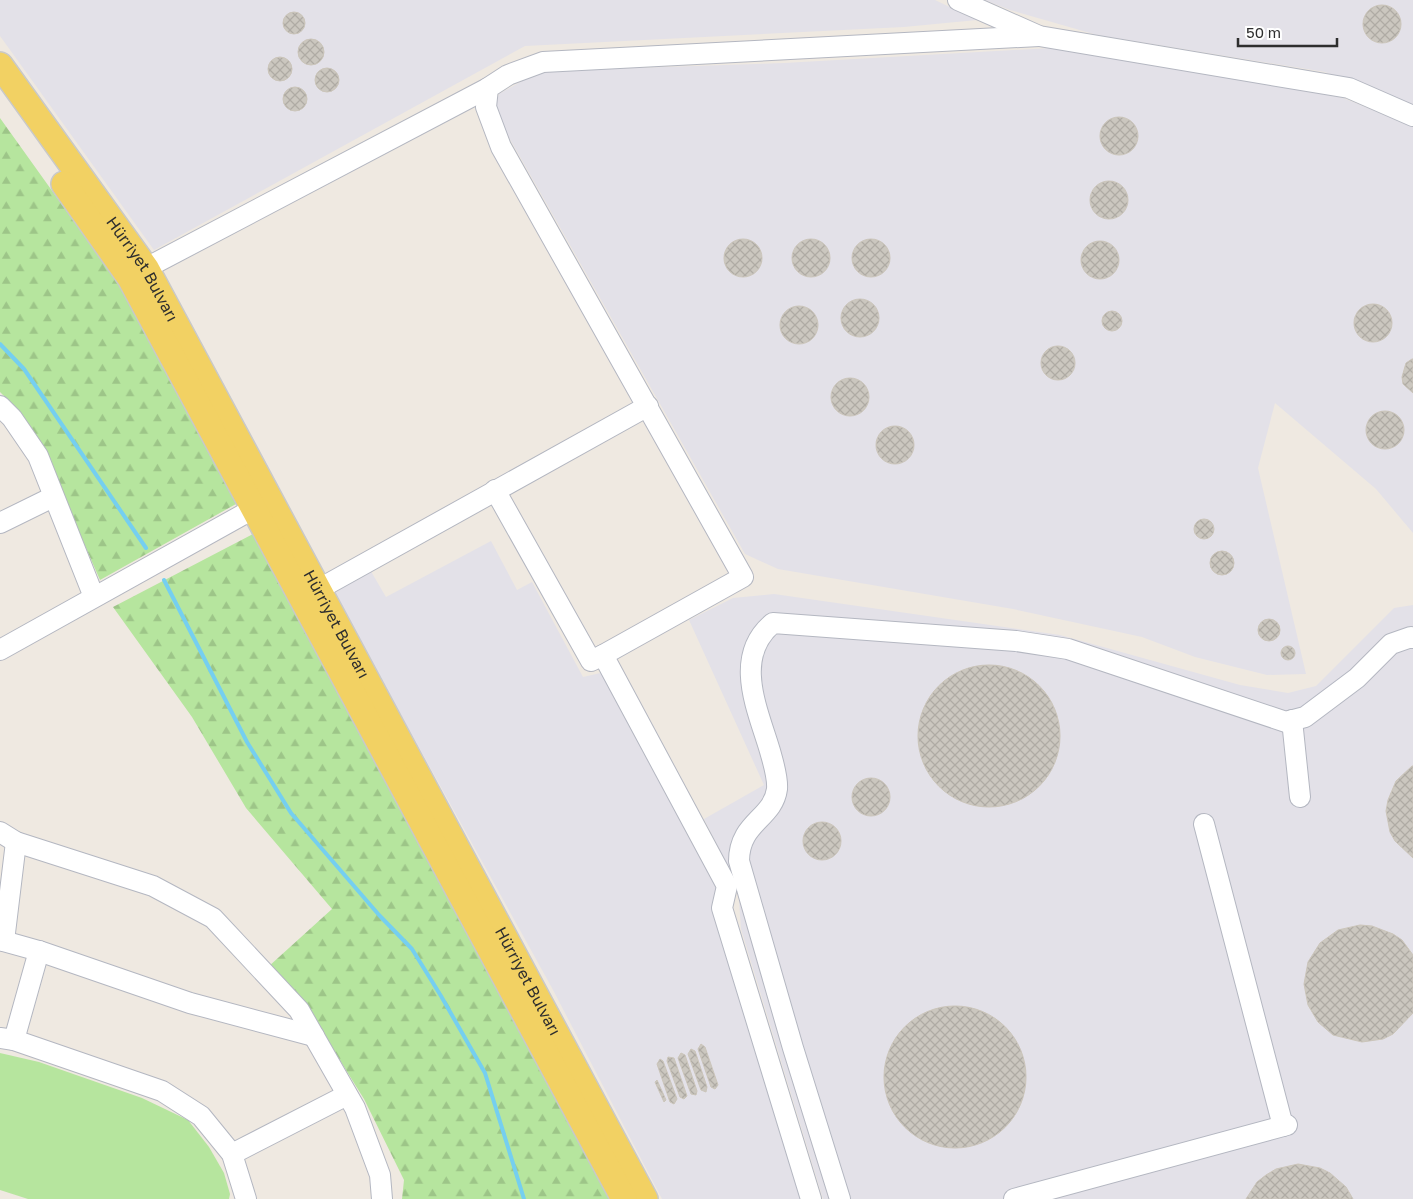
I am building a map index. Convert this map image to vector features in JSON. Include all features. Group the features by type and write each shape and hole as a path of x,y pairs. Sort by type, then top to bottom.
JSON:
{"main road":[{"name":"Hürriyet Bulvarı","path":"0,65 146,268 310,595 624,1199"},
{"name":"Hürriyet Bulvarı","path":"0,94 130,278 253,509 310,595 645,1199"}],"street":[{"path":"958,0 1040,36"},
{"path":"146,268 488,88 508,75 543,62 1040,36 1349,88 1413,116"},
{"path":"488,88 486,107 501,147 743,577 591,661 495,490"},
{"path":"0,406 12,418 38,456 94,597"},
{"path":"310,595 648,406"},
{"path":"0,523 53,497"},
{"path":"0,650 253,509"},
{"path":"840,1199 793,1048 739,861 739,847 745,833 771,806 777,789 774,765 751,688 749,669 763,631 773,623 1016,641 1068,649 1286,722 1305,717 1357,678 1391,644 1413,638"},
{"path":"603,655 727,886 722,908 810,1199"},
{"path":"1292,720 1300,797"},
{"path":"1014,1199 1285,1126 1204,824"},
{"path":"314,1036 190,1003 2,940 8,837 153,886 213,918 298,1010 314,1036 354,1108 380,1175 382,1199"},
{"path":"39,951 7,1039 162,1091 202,1116 232,1154 246,1199"},
{"path":"232,1154 347,1095"}],"shaded area":[{"path":"0,0 935,0 977,20 904,27 525,46 154,250 0,36"},
{"path":"985,0 1413,0 1413,108 1325,72 1097,35 1010,10"},
{"path":"1051,48 1227,76 1343,98 1413,126 1413,533 1376,489 1275,403 1258,468 1306,674 1267,675 1195,657 1142,637 1013,609 778,569 745,554 494,111 499,94 540,71 784,63"},
{"path":"491,541 517,590 532,582 583,677 605,672 718,886 713,900 777,1122 802,1199 662,1199 552,988 332,590 369,568 386,597"},
{"path":"774,594 1060,635 1240,685 1288,693 1316,686 1394,608 1413,605 1413,1199 823,1199 741,929 738,887 704,819 764,785 689,620 733,598"}],"green space":[{"path":"0,118 118,283 236,504 100,580 64,498 16,408 0,392"},
{"path":"253,534 611,1199 402,1199 404,1180 364,1099 303,1001 268,967 332,909 246,808 192,717 113,607"},
{"path":"0,1053 39,1062 142,1098 188,1120 209,1147 224,1173 230,1194 229,1199 28,1199 0,1190"}],"building":[{"path":"1382,5 1395,11 1401,24 1395,37 1382,43 1369,37 1363,24 1369,11"},
{"path":"290,12 298,12 305,19 305,27 298,34 290,34 283,27 283,19"},
{"path":"311,39 320,43 324,52 320,61 311,65 302,61 298,52 302,43"},
{"path":"280,57 289,60 292,69 289,78 280,81 271,78 268,69 271,60"},
{"path":"322,68 332,68 339,75 339,85 332,92 322,92 315,85 315,75"},
{"path":"290,87 300,87 307,94 307,104 300,111 290,111 283,104 283,94"},
{"path":"1119,117 1132,123 1138,136 1132,149 1119,155 1106,149 1100,136 1106,123"},
{"path":"1109,181 1122,187 1128,200 1122,213 1109,219 1096,213 1090,200 1096,187"},
{"path":"743,239 756,245 762,258 756,271 743,277 730,271 724,258 730,245"},
{"path":"811,239 824,245 830,258 824,271 811,277 798,271 792,258 798,245"},
{"path":"871,239 884,245 890,258 884,271 871,277 858,271 852,258 858,245"},
{"path":"1100,241 1113,247 1119,260 1113,273 1100,279 1087,273 1081,260 1087,247"},
{"path":"860,299 873,305 879,318 873,331 860,337 847,331 841,318 847,305"},
{"path":"1373,304 1386,310 1392,323 1386,336 1373,342 1360,336 1354,323 1360,310"},
{"path":"799,306 812,312 818,325 812,338 799,344 786,338 780,325 786,312"},
{"path":"1108,311 1116,311 1122,317 1122,325 1116,331 1108,331 1102,325 1102,317"},
{"path":"1058,346 1070,351 1075,363 1070,375 1058,380 1046,375 1041,363 1046,351"},
{"path":"1412,359 1413,393 1403,384 1402,377 1406,363"},
{"path":"850,378 863,384 869,397 863,410 850,416 837,410 831,397 837,384"},
{"path":"1385,411 1398,417 1404,430 1398,443 1385,449 1372,443 1366,430 1372,417"},
{"path":"895,426 908,432 914,445 908,458 895,464 882,458 876,445 882,432"},
{"path":"1200,519 1208,519 1214,525 1214,533 1208,539 1200,539 1194,533 1194,525"},
{"path":"1222,551 1227,552 1233,558 1233,568 1227,574 1222,575 1217,574 1211,568 1210,563 1211,558 1217,552"},
{"path":"1269,619 1277,622 1280,630 1277,638 1269,641 1261,638 1258,630 1261,622"},
{"path":"1285,646 1291,646 1295,653 1291,660 1285,660 1281,656 1281,650"},
{"path":"989,665 1003,666 1016,670 1039,686 1055,709 1059,722 1059,750 1055,763 1039,786 1016,802 1003,806 989,807 975,806 962,802 939,786 923,763 919,750 918,736 919,722 923,709 939,686 962,670 975,666"},
{"path":"1412,766 1413,858 1395,841 1390,832 1386,811 1388,800 1396,781"},
{"path":"871,778 885,783 890,797 885,811 871,816 857,811 852,797 857,783"},
{"path":"822,822 836,827 841,841 836,855 822,860 808,855 803,841 808,827"},
{"path":"1360,925 1372,926 1393,934 1402,940 1413,955 1413,1013 1393,1034 1383,1039 1362,1042 1333,1035 1318,1022 1308,1005 1304,984 1308,962 1320,943 1338,930"},
{"path":"955,1006 969,1007 982,1011 1005,1027 1021,1050 1025,1063 1025,1091 1021,1104 1005,1127 982,1143 969,1147 955,1148 941,1147 928,1143 905,1127 889,1104 885,1091 884,1077 885,1063 889,1050 905,1027 928,1011 941,1007"},
{"path":"701,1044 705,1047 718,1085 715,1089 711,1087 698,1049"},
{"path":"691,1049 695,1051 707,1087 706,1092 701,1090 688,1054"},
{"path":"681,1053 685,1055 697,1091 696,1095 691,1094 678,1058"},
{"path":"668,1057 674,1058 687,1096 684,1099 680,1097 667,1061"},
{"path":"660,1059 663,1061 677,1099 674,1104 670,1102 657,1064"},
{"path":"657,1080 666,1100 664,1102 655,1082"},
{"path":"1298,1164 1320,1168 1330,1173 1346,1187 1353,1199 1246,1199 1257,1182 1266,1175 1276,1169"}],"waterway":[{"path":"0,344 24,369 146,548"},
{"path":"164,580 247,742 291,813 379,915 412,949 441,996 485,1073 524,1199"}]}
